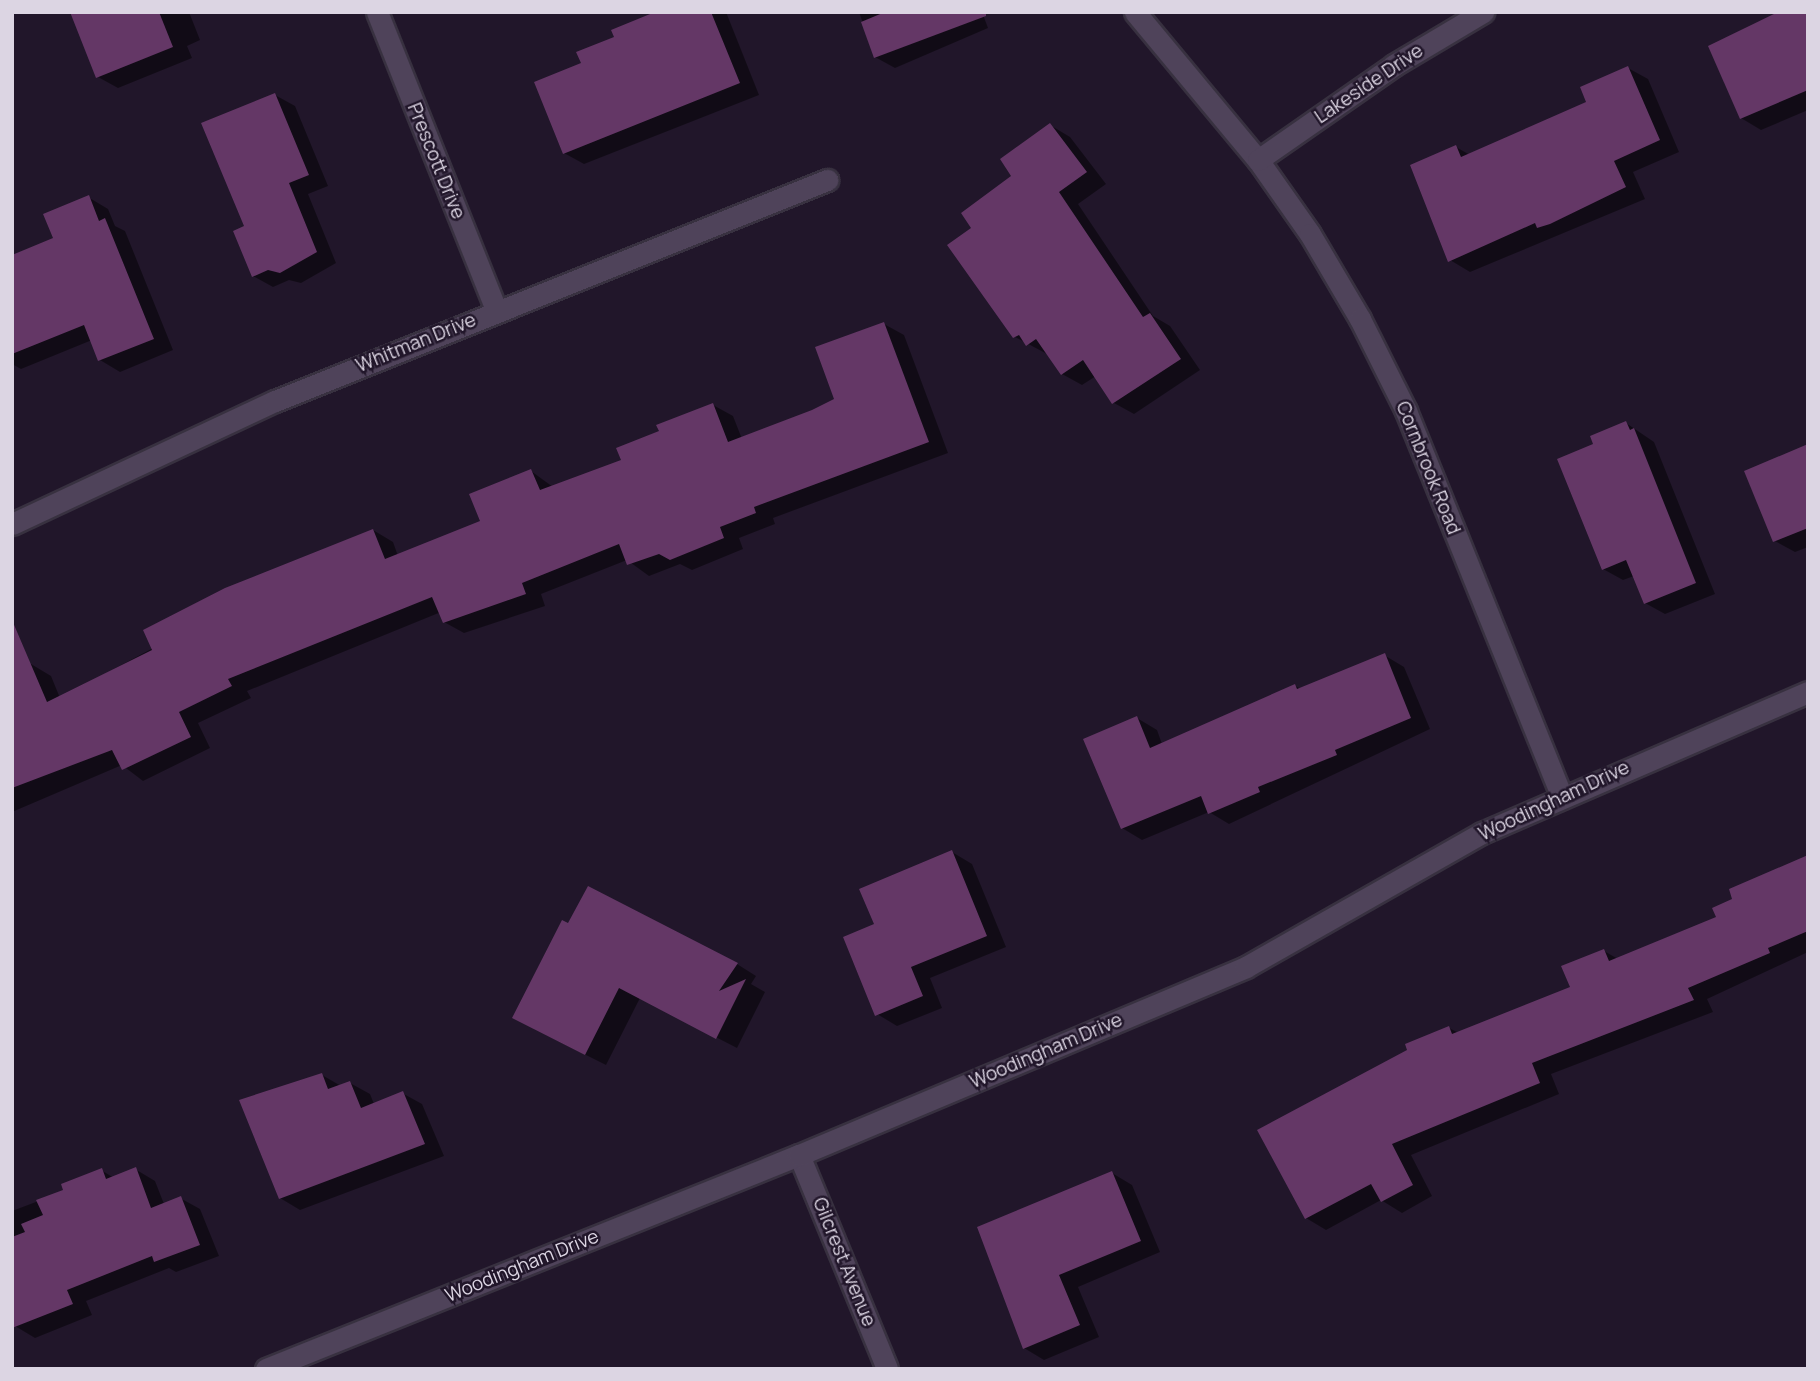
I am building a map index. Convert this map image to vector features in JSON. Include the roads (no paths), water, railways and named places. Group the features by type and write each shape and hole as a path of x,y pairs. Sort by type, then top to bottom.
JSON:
{"street":[{"name":"Prescott Drive","path":"377,12 496,310"},
{"name":"Cornbrook Road","path":"1135,12 1258,160 1316,245 1406,411 1561,795"},
{"name":"Lakeside Drive","path":"1258,160 1394,65 1483,12"},
{"name":"Whitman Drive","path":"12,524 275,401 496,310 827,180"},
{"name":"Woodingham Drive","path":"266,1369 799,1155 1246,967 1482,833 1561,795 1808,692"},
{"name":"Gilcrest Avenue","path":"799,1155 887,1369"}]}
